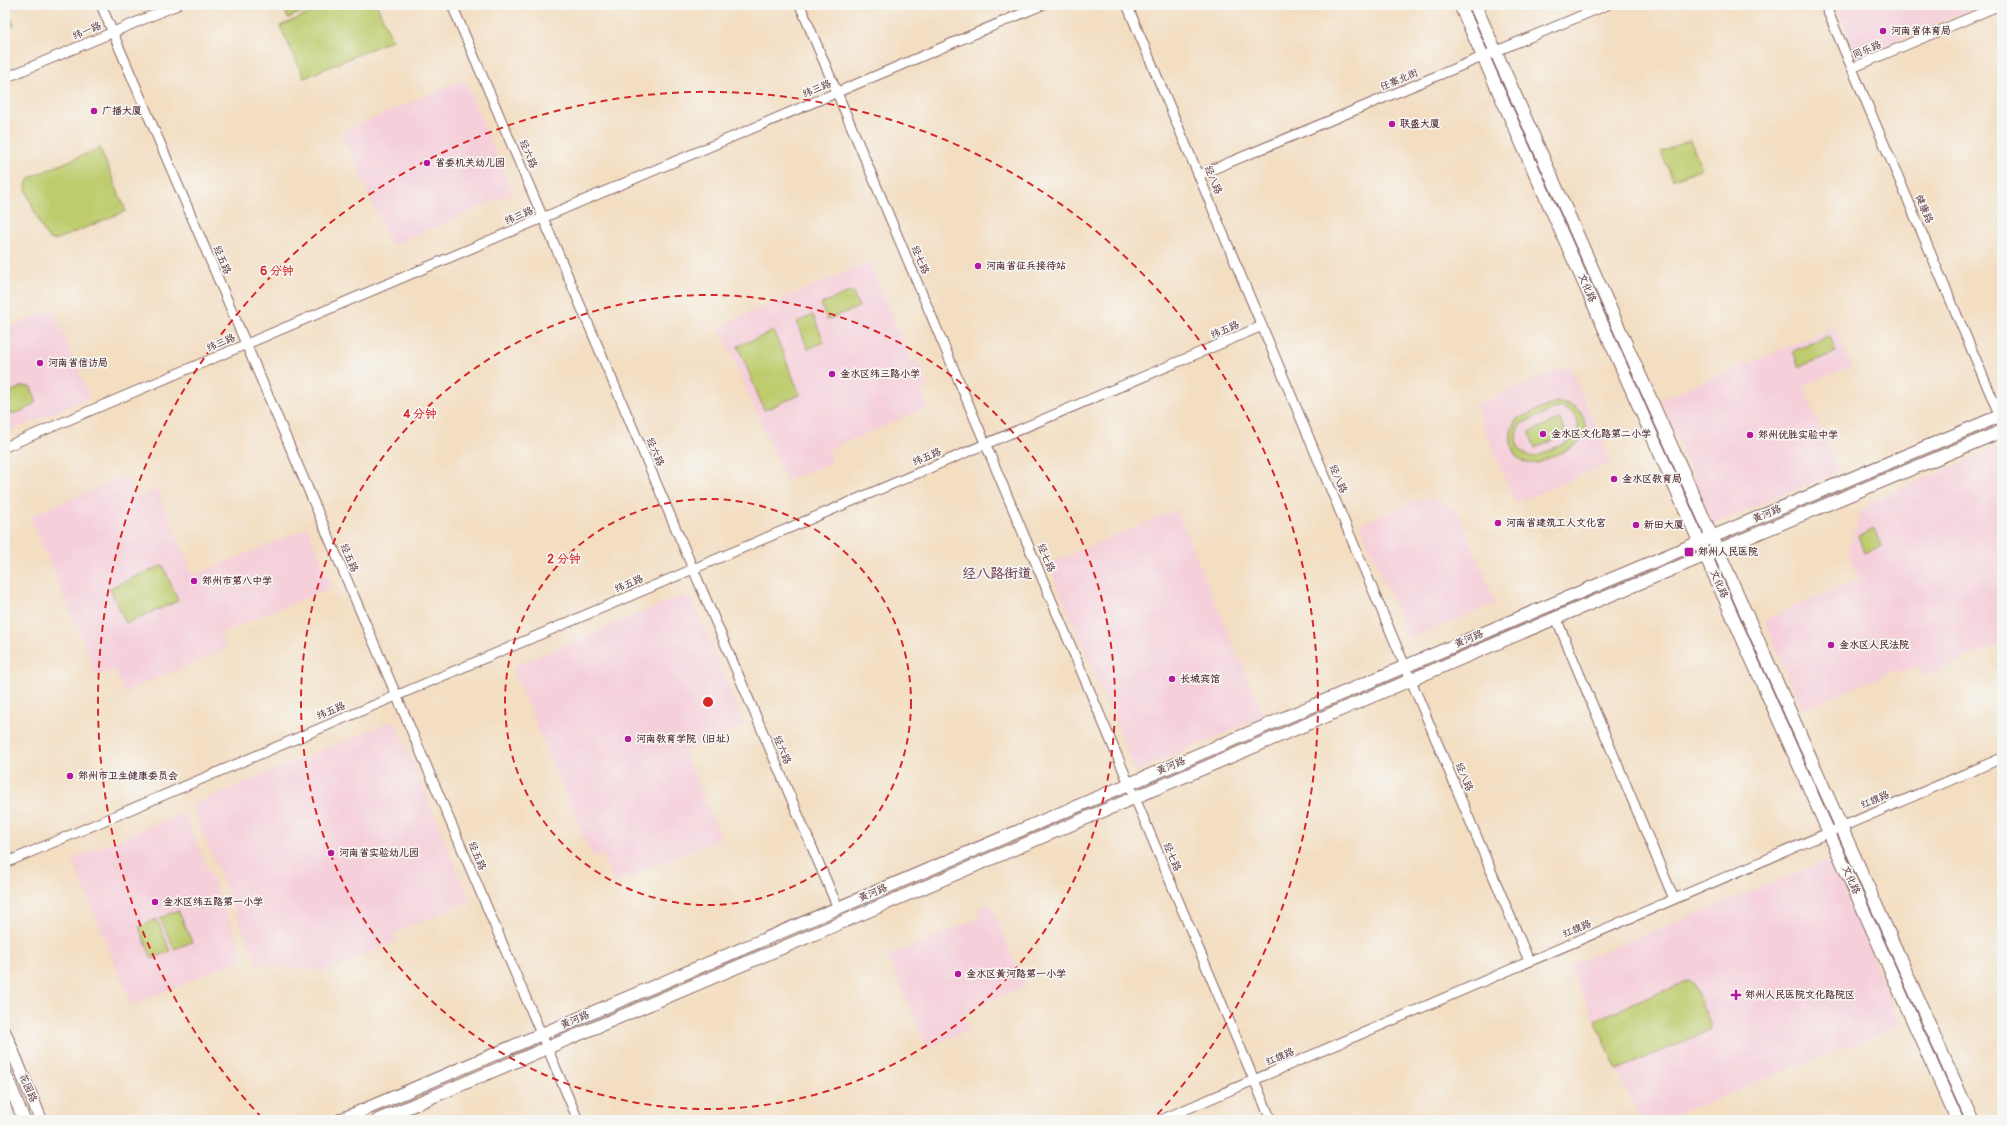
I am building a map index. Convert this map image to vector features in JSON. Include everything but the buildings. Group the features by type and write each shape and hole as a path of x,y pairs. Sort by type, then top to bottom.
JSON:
{"main road":[{"name":"文化路","path":"1460,5 1957,1120"},
{"name":"文化路","path":"1476,5 1972,1120"},
{"name":"黄河路","path":"340,1120 1405,666 2001,418"},
{"name":"黄河路","path":"378,1120 1556,618 2002,431"},
{"name":"花园路","path":"5,1033 41,1120"},
{"name":"花园路","path":"5,1073 24,1120"}],"street":[{"name":"经五路","path":"101,5 578,1120"},
{"name":"纬一路","path":"5,78 177,5"},
{"name":"经六路","path":"452,5 838,908"},
{"name":"经七路","path":"800,5 1271,1120"},
{"name":"纬三路","path":"5,447 1042,5"},
{"name":"经八路","path":"1127,5 1529,961"},
{"name":"任寨北街","path":"1198,175 1607,5"},
{"name":"健康路","path":"1826,5 2001,418"},
{"name":"同乐路","path":"1852,68 2000,5"},
{"name":"纬五路","path":"5,863 1262,326"},
{"path":"1556,618 1674,899"},
{"name":"红旗路","path":"1162,1120 2002,758"}],"shaded area":[{"name":"河南省体育局","path":"1836,5 1980,5 1857,57"},
{"name":"省委机关幼儿园","path":"464,79 513,193 391,246 342,132"},
{"name":"金水区纬三路小学","path":"869,262 912,362 917,360 929,386 921,390 928,407 827,450 832,462 786,481 719,326"},
{"name":"河南省信访局","path":"53,309 90,398 5,433 5,329"},
{"name":"郑州优胜实验中学","path":"1836,327 1852,366 1803,386 1839,472 1713,524 1661,399"},
{"name":"金水区文化路第二小学","path":"1570,365 1611,463 1515,503 1475,405"},
{"path":"2002,446 2002,643 1922,677 1917,666 1900,673 1898,669 1802,710 1764,620 1859,579 1848,552 1859,517 1863,509 1871,501"},
{"name":"郑州市第八中学","path":"127,476 136,498 157,489 193,576 308,528 332,587 220,633 227,649 124,692 114,669 97,676 30,516"},
{"path":"1430,499 1440,501 1452,507 1458,513 1496,603 1409,639 1360,524 1417,500"},
{"name":"长城宾馆","path":"1176,510 1264,717 1136,771 1048,564"},
{"name":"河南教育学院（旧址）","path":"684,596 690,598 693,602 745,726 684,751 721,838 614,883 602,854 592,857 512,667 678,597"},
{"name":"河南省实验幼儿园","path":"395,720 470,901 394,933 397,941 327,971 257,964 191,805"},
{"name":"金水区纬五路第一小学","path":"184,812 245,958 132,1005 72,859"},
{"name":"郑州人民医院文化路院区","path":"1831,859 1901,1025 1663,1120 1640,1120 1569,965"},
{"name":"金水区黄河路第一小学","path":"990,903 1025,986 962,1013 969,1030 927,1048 888,956 981,917 978,908"}],"green space":[{"path":"5,5 14,25 5,29"},
{"path":"283,5 319,5 288,18"},
{"path":"329,5 377,5 392,40 304,78 280,26"},
{"path":"1690,140 1702,168 1673,180 1661,152"},
{"path":"100,148 126,211 58,239 53,240 48,238 38,220 29,196 26,186 27,181 33,176"},
{"path":"852,291 859,307 827,320 821,304"},
{"path":"813,315 824,342 808,349 797,322"},
{"path":"774,331 800,395 764,410 738,346"},
{"path":"1830,336 1836,352 1799,367 1793,351"},
{"path":"23,386 31,387 36,401 24,410 15,413 8,413 5,407 5,394"},
{"path":"1556,402 1564,403 1571,405 1580,412 1585,424 1585,431 1583,437 1573,447 1540,462 1527,463 1516,455 1512,448 1511,433 1517,419","holes":["1557,408 1569,410 1576,418 1578,423 1577,434 1574,439 1535,457 1529,456 1520,450 1516,440 1516,434 1521,424"]},
{"path":"1560,419 1566,435 1535,448 1529,432"},
{"path":"1874,529 1881,546 1865,553 1859,536"},
{"path":"163,565 178,601 126,623 110,588"},
{"path":"178,910 192,942 174,949 160,918"},
{"path":"157,919 170,951 152,959 139,927"},
{"path":"1689,980 1693,983 1711,1026 1710,1030 1617,1070 1595,1020"}],"place":[{"name":"河南省体育局","path":"1883,31"},
{"name":"广播大厦","path":"94,111"},
{"name":"联盛大厦","path":"1392,124"},
{"name":"省委机关幼儿园","path":"427,163"},
{"name":"河南省征兵接待站","path":"978,266"},
{"name":"河南省信访局","path":"40,363"},
{"name":"金水区纬三路小学","path":"832,374"},
{"name":"金水区文化路第二小学","path":"1543,434"},
{"name":"郑州优胜实验中学","path":"1750,435"},
{"name":"金水区教育局","path":"1614,479"},
{"name":"河南省建筑工人文化宫","path":"1498,523"},
{"name":"新田大厦","path":"1636,525"},
{"name":"郑州人民医院","path":"1689,552"},
{"name":"郑州市第八中学","path":"194,581"},
{"name":"金水区人民法院","path":"1831,645"},
{"name":"长城宾馆","path":"1172,679"},
{"name":"河南教育学院（旧址）","path":"628,739"},
{"name":"郑州市卫生健康委员会","path":"70,776"},
{"name":"河南省实验幼儿园","path":"331,853"},
{"name":"金水区纬五路第一小学","path":"155,902"},
{"name":"金水区黄河路第一小学","path":"958,974"},
{"name":"郑州人民医院文化路院区","path":"1736,995"}],"district":[{"name":"经八路街道","path":"997,573"}]}
